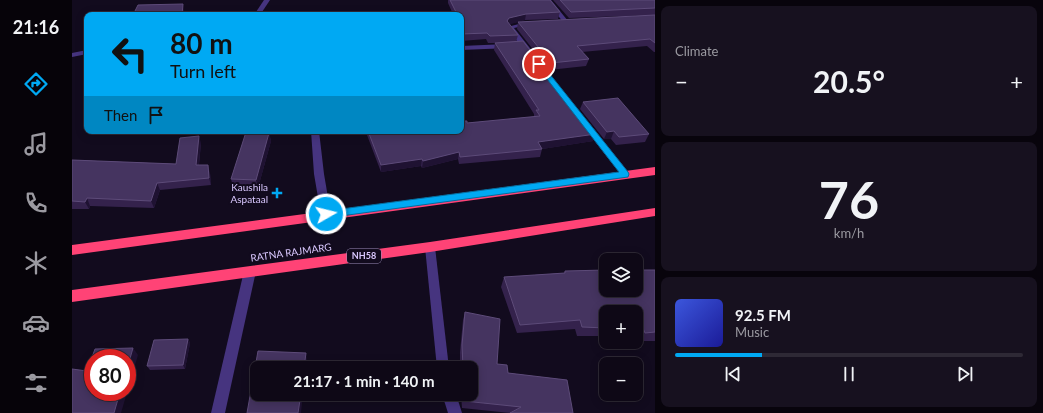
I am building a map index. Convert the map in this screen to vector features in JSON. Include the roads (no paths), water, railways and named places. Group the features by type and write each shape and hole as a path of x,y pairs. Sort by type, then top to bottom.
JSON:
{"highway":[{"path":"72,250 326,214 655,171"},
{"name":"RATNA RAJMARG","path":"72,296 430,247 655,212"}],"street":[{"path":"259,12 267,0"},
{"path":"548,0 566,22"},
{"path":"533,56 510,27 538,23"},
{"path":"464,48 524,45"},
{"path":"72,55 84,53"},
{"path":"582,120 625,174"},
{"path":"315,134 326,214"},
{"path":"430,247 442,361"},
{"path":"218,413 250,271"},
{"path":"451,401 455,413"}],"place":[{"name":"Kaushila Aspataal","path":"277,193"}]}
